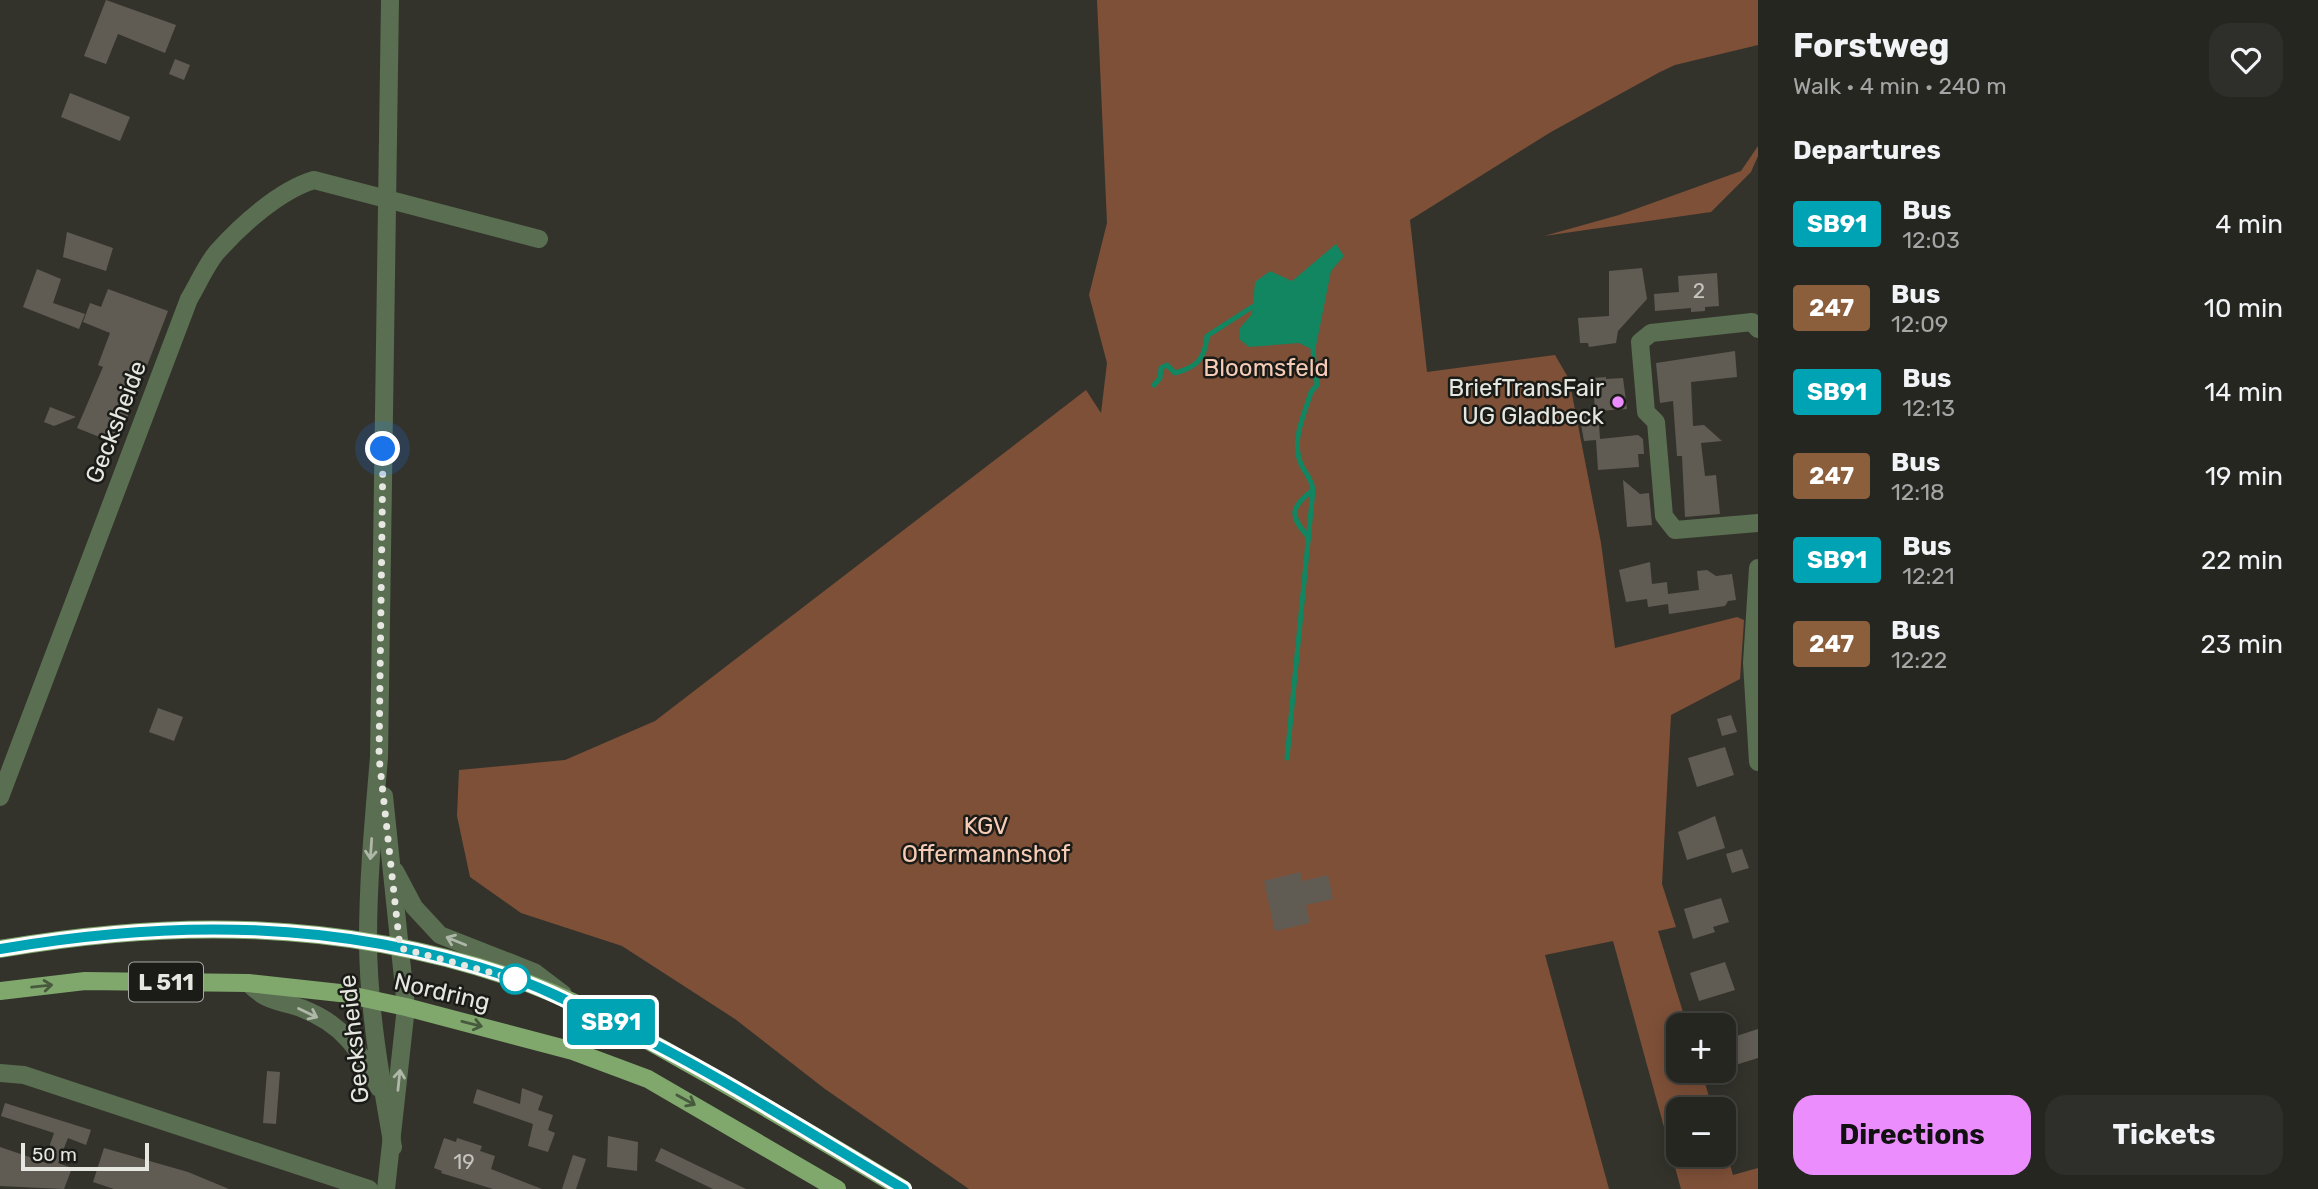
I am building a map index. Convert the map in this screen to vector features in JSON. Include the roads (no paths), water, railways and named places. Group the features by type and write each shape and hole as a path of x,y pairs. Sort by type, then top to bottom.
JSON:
{"main road":[{"name":"Nordring","path":"0,948 64,937 224,927 368,942 509,976 639,1035 904,1189"},
{"name":"Nordring","path":"0,991 85,981 248,984 288,986 406,1007 573,1051 648,1079 837,1189"}],"street":[{"name":"Gecksheide","path":"390,0 379,757 371,856 368,942 384,1097 393,1147"},
{"name":"Gecksheide","path":"0,797 189,299 216,253 293,186 314,180 538,239"},
{"path":"1758,329 1752,322 1651,333 1640,342 1646,412 1656,422 1664,516 1675,530 1758,523"},
{"path":"1758,568 1752,663 1758,762"},
{"name":"Gecksheide","path":"379,757 406,1007 393,1147 386,1189"},
{"name":"Nordring","path":"391,862 414,907 440,935 534,972 580,1007"},
{"path":"248,984 266,1000 301,1008 329,1023 355,1043 384,1097"},
{"path":"0,1073 24,1075 369,1189"}],"waterway":[{"path":"1154,385 1160,378 1161,368 1167,365 1175,373 1194,365 1202,356 1207,336 1252,307"},
{"path":"1287,758 1313,490 1301,464 1297,446 1302,419 1311,392 1317,385 1313,351"},
{"path":"1309,538 1298,524 1295,512 1300,502 1313,490"}],"place":[{"name":"BriefTransFair UG Gladbeck","path":"1618,402"}],"park label":[{"name":"Bloomsfeld","path":"1266,368"},
{"name":"KGV Offermannshof","path":"986,840"}]}
